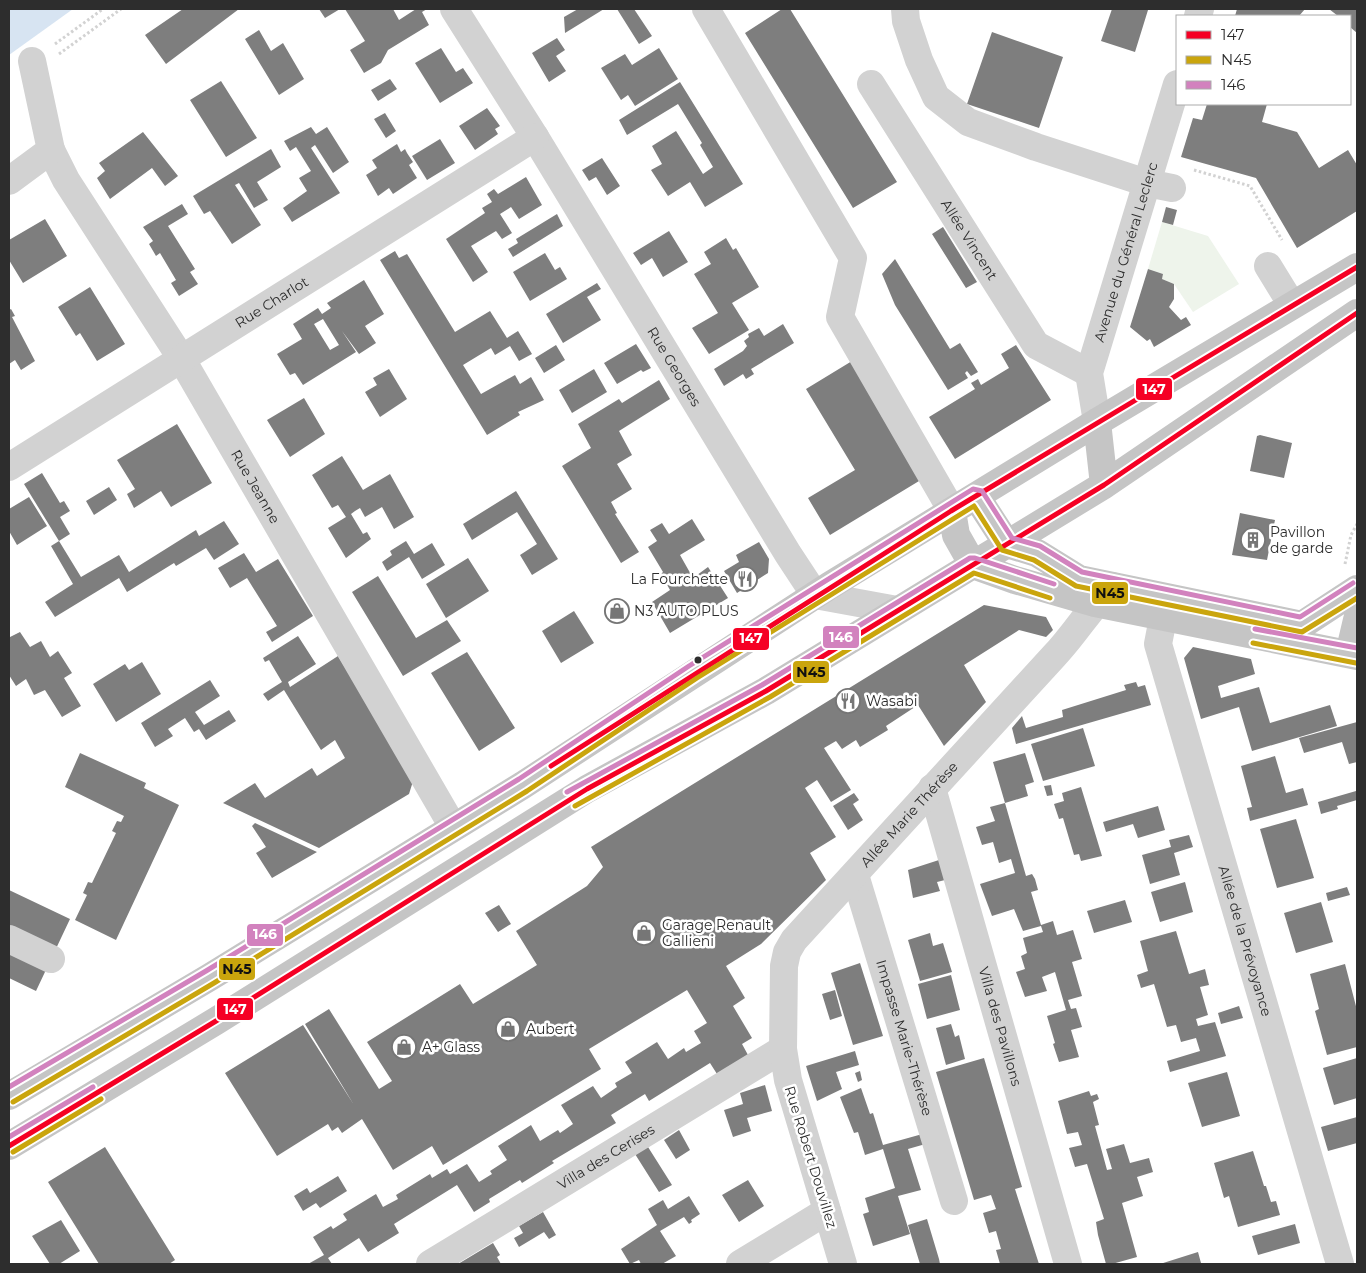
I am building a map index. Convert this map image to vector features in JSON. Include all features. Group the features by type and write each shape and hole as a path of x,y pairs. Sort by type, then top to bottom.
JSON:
{"main road":[{"path":"9,1096 523,785 815,595 1097,422 1357,267"},
{"path":"9,1146 216,1021 579,794 766,691 1104,485 1357,313"},
{"path":"1097,422 1104,485"},
{"path":"976,496 1007,544 1036,553 1104,594 1163,618 1353,655 1357,620"},
{"path":"952,511 956,535 973,565 1015,580 1302,625 1357,589"}],"street":[{"name":"Rue Georges","path":"454,9 535,137 788,554 815,595"},
{"path":"706,9 853,258 840,316 952,511"},
{"path":"906,9 906,21 916,52 936,96 968,122 1036,147 1159,186"},
{"name":"Rue Jeanne","path":"33,67 51,150 66,180 181,358 453,827"},
{"name":"Allée Vincent","path":"871,84 1036,345 1089,373"},
{"name":"Avenue du Général Leclerc","path":"1097,422 1089,373 1159,186 1155,157 1176,87"},
{"name":"Rue Charlot","path":"9,467 535,137"},
{"path":"9,182 51,150"},
{"path":"1268,266 1292,305"},
{"name":"Allée Marie Thérèse","path":"783,1049 784,966 787,952 794,940 1076,633 1104,594"},
{"path":"815,595 897,610"},
{"name":"Allée de la Prévoyance","path":"1163,618 1158,644 1340,1264"},
{"name":"Villa des Pavillons","path":"932,788 1068,1264"},
{"name":"Impasse Marie-Thérèse","path":"855,875 954,1200"},
{"path":"9,939 51,959"},
{"name":"Rue Robert Douvillez","path":"783,1049 788,1080 843,1264"},
{"name":"Villa des Cerises","path":"430,1264 783,1049"},
{"path":"740,1264 827,1211"}],"path":[{"path":"33,67 121,9"},
{"path":"1155,157 1250,186 1285,245"}],"shaded area":[{"path":"1162,222 1208,236 1239,284 1193,312 1174,284 1162,279 1163,274 1148,269"}],"water":[{"path":"9,9 73,9 9,55"}],"building":[{"path":"183,9 239,9 166,64 145,35"},
{"path":"319,9 340,9 325,18"},
{"path":"345,9 393,9 399,20 416,9 427,9 422,12 429,25 388,50 381,63 364,73 350,50 365,41"},
{"path":"578,9 604,9 565,33 564,17"},
{"path":"617,9 634,9 652,36 639,44"},
{"path":"782,9 790,9 897,182 853,208 745,33"},
{"path":"1112,9 1148,10 1135,52 1101,41"},
{"path":"1237,9 1305,9 1300,15 1235,15"},
{"path":"1329,9 1357,9 1357,33 1351,28 1351,15 1337,15"},
{"path":"259,30 271,51 283,43 304,79 279,95 245,39"},
{"path":"992,32 1063,57 1039,128 967,104"},
{"path":"557,38 565,50 556,56 566,71 549,82 532,53"},
{"path":"441,48 456,72 463,68 473,83 440,103 415,63"},
{"path":"659,48 678,79 635,106 628,95 621,100 601,68 625,54 632,65"},
{"path":"390,79 397,89 378,101 371,90"},
{"path":"221,81 257,138 226,157 190,100"},
{"path":"680,82 743,184 705,207 690,182 668,196 651,170 662,164 652,146 676,131 703,174 713,167 700,145 702,143 678,104 627,135 619,120"},
{"path":"1207,105 1267,105 1262,122 1297,132 1319,168 1348,150 1357,165 1357,211 1297,248 1256,178 1181,157 1193,118 1202,120"},
{"path":"487,108 500,126 495,129 498,134 475,150 459,126"},
{"path":"385,113 396,131 386,138 374,119"},
{"path":"311,127 316,134 327,127 349,162 333,173 315,145 311,148 340,193 292,222 283,208 307,191 299,178 311,171 296,147 290,151 284,141"},
{"path":"143,132 178,176 165,186 152,168 110,199 97,178 105,171 99,163"},
{"path":"440,139 455,163 427,180 412,156"},
{"path":"397,144 401,152 405,149 413,162 409,165 417,178 393,194 389,188 378,196 366,175 377,168 372,160"},
{"path":"271,149 281,167 257,182 268,200 254,208 239,183 235,185 261,225 232,244 210,211 204,214 193,196"},
{"path":"602,158 620,186 607,195 596,177 589,181 582,170"},
{"path":"526,177 542,205 519,219 511,207 500,214 512,233 502,239 496,231 471,246 488,272 473,282 446,239 485,213 482,208 492,202 487,194 494,189 498,194"},
{"path":"182,204 188,214 168,226 195,269 190,272 198,284 179,296 171,283 176,280 160,253 156,256 149,244 153,241 143,227"},
{"path":"1166,207 1177,210 1173,225 1162,222"},
{"path":"557,214 563,226 513,257 508,249 518,243 516,239"},
{"path":"45,219 67,256 23,283 9,260 9,240"},
{"path":"943,227 977,282 966,288 932,234"},
{"path":"669,231 688,262 663,277 652,258 641,265 633,253"},
{"path":"726,238 733,250 736,248 759,287 732,303 749,330 709,354 692,328 718,313 694,274 711,264 704,252"},
{"path":"395,251 399,258 407,254 455,332 490,311 507,338 518,331 532,354 519,361 510,346 495,355 491,348 463,365 481,394 515,375 520,384 531,377 544,400 518,412 520,415 487,435 380,260"},
{"path":"545,253 555,270 560,267 567,279 530,301 513,272"},
{"path":"895,259 950,349 960,343 978,372 971,376 967,371 965,373 968,378 948,390 895,305 882,274"},
{"path":"1148,269 1163,274 1162,279 1174,284 1174,299 1169,307 1181,320 1186,317 1191,325 1154,347 1150,339 1147,341 1130,327"},
{"path":"364,280 384,314 365,326 376,343 359,354 342,331 356,352 303,385 295,373 290,375 277,354 302,339 293,324 318,308 322,314 331,308 327,303","holes":["323,319 339,345 330,350 314,324"]},
{"path":"597,283 601,289 587,297 601,320 563,343 546,314"},
{"path":"90,287 125,344 97,361 80,333 76,336 58,307"},
{"path":"11,309 15,316 12,317 35,361 21,370 15,360 9,364 9,310"},
{"path":"783,324 794,343 751,369 754,374 746,379 743,374 724,386 714,369 743,351 747,346 744,341 749,337 748,334 759,328 764,336"},
{"path":"636,344 651,368 643,372 641,370 617,384 604,363"},
{"path":"556,345 565,360 544,373 535,358"},
{"path":"1016,345 1051,400 955,459 929,417 975,389 971,383 978,379 981,385 1009,368 1001,354"},
{"path":"852,361 924,478 830,535 808,498 855,470 806,389"},
{"path":"389,369 407,399 380,417 365,392 377,385 373,378"},
{"path":"594,369 607,392 572,413 559,390"},
{"path":"659,380 670,399 619,431 632,455 617,464 632,489 611,502 617,513 615,514 639,552 621,563 562,466 591,448 578,424 619,399 622,403"},
{"path":"304,398 325,434 290,457 267,420"},
{"path":"177,424 212,483 171,507 161,491 134,508 127,494 135,489 117,460"},
{"path":"1260,435 1292,443 1284,478 1250,471 1257,436"},
{"path":"342,456 363,490 390,474 414,517 394,529 382,507 365,517 360,508 355,511 351,514 363,534 367,532 371,539 346,558 328,528 346,517 338,505 332,508 312,475"},
{"path":"42,473 60,503 64,501 70,511 60,517 70,534 59,541 24,484"},
{"path":"109,487 117,500 94,515 86,501"},
{"path":"516,491 558,559 532,575 520,555 537,544 517,512 472,540 463,524"},
{"path":"29,497 47,526 17,545 9,531 9,509"},
{"name":"Pavillon de garde","path":"1240,513 1275,520 1267,560 1232,555"},
{"path":"692,519 705,540 680,555 693,578 708,567 728,598 670,633 652,602 670,590 661,574 663,572 648,547 657,541 650,530 662,523 669,534"},
{"path":"224,521 239,544 214,560 206,548 176,566 174,563 127,592 119,578 55,617 45,602 73,584 51,546 59,541 81,577 119,555 129,572 196,530 199,536"},
{"path":"406,541 414,554 432,543 445,565 422,579 409,557 387,571 382,562 392,555 390,551"},
{"path":"759,542 769,559 768,573 737,593 724,571 739,562 736,555"},
{"path":"244,553 256,572 278,559 313,616 272,642 266,632 277,626 247,578 230,588 218,568"},
{"path":"468,558 489,591 446,618 426,584"},
{"path":"378,576 416,638 447,620 461,641 403,676 352,592"},
{"path":"984,605 1046,617 1053,630 1046,637 1019,630 964,665 986,702 944,746 918,705 886,726 888,730 860,747 856,740 842,749 836,741 824,748 851,790 831,802 817,780 805,788 836,837 810,853 826,880 761,944 726,966 745,998 733,1006 752,1038 742,1044 748,1055 717,1074 710,1063 649,1101 645,1094 611,1115 616,1123 552,1161 554,1163 522,1183 520,1180 489,1199 490,1202 474,1212 457,1185 394,1224 399,1233 368,1252 359,1238 328,1258 332,1264 308,1264 324,1255 313,1237 331,1226 333,1229 347,1220 343,1214 376,1194 383,1207 398,1199 396,1195 430,1174 432,1178 447,1169 450,1174 467,1164 479,1182 492,1174 490,1171 507,1160 498,1146 531,1125 540,1141 558,1130 560,1133 573,1124 561,1105 593,1086 601,1098 617,1087 615,1083 632,1073 625,1062 657,1042 668,1059 684,1048 686,1052 701,1043 694,1031 707,1023 687,990 589,1049 601,1069 443,1165 432,1146 393,1170 362,1119 342,1133 338,1127 332,1131 328,1124 277,1156 225,1073 303,1025 354,1105 305,1024 329,1009 379,1089 392,1081 367,1042 460,984 473,1004 537,965 516,931 587,886 603,867 591,847"},
{"path":"574,611 594,643 561,663 542,631"},
{"path":"20,632 30,647 41,641 50,657 58,651 72,673 64,678 81,706 62,717 45,690 34,695 26,679 16,686 9,675 9,635 10,637"},
{"path":"298,636 316,664 288,682 290,687 338,656 414,778 409,794 319,848 223,803 255,783 265,798 312,768 317,776 345,758 335,740 321,750 284,690 268,701 263,694 282,682 269,660 265,662 263,658"},
{"path":"1193,647 1251,659 1255,674 1218,686 1221,698 1259,687 1270,723 1330,705 1337,726 1252,751 1239,707 1201,719 1184,658"},
{"path":"467,652 515,728 479,751 431,673"},
{"path":"142,662 161,694 116,722 93,684 125,664 129,670"},
{"path":"210,680 220,696 195,712 204,725 229,710 236,721 206,740 199,729 194,732 185,718 168,729 173,736 155,747 141,723"},
{"path":"1136,682 1138,687 1145,685 1151,705 1016,744 1012,728 1022,716 1026,728 1063,717 1062,710 1126,690 1124,685"},
{"path":"1357,722 1357,762 1349,764 1342,742 1304,753 1299,738"},
{"path":"1083,728 1095,766 1043,781 1031,744"},
{"path":"80,753 146,783 144,788 179,805 116,940 75,920 87,895 83,893 88,882 92,883 116,833 112,831 117,821 121,822 124,816 65,787"},
{"path":"1025,753 1034,782 1025,785 1028,796 1005,803 993,762"},
{"path":"1275,756 1286,793 1303,788 1308,805 1250,821 1247,808 1252,807 1241,766"},
{"path":"1051,785 1053,795 1047,796 1044,786"},
{"path":"1081,787 1102,856 1081,861 1079,854 1074,855 1063,818 1059,819 1054,804 1064,801 1062,793"},
{"path":"1356,791 1357,800 1337,806 1338,809 1321,814 1318,802"},
{"path":"854,793 859,800 853,804 863,820 848,830 833,806"},
{"path":"1005,803 1026,876 1032,874 1035,879 1038,890 1031,892 1041,925 1053,921 1057,935 1073,930 1082,959 1072,962 1082,996 1068,1000 1071,1009 1076,1008 1082,1027 1071,1030 1079,1057 1059,1062 1047,1016 1066,1010 1055,972 1042,977 1047,991 1025,997 1016,972 1025,969 1021,956 1027,953 1023,938 1043,932 1041,926 1023,931 1014,909 992,916 980,884 1015,873 1011,859 999,863 993,842 982,845 976,827 995,821 990,807"},
{"path":"1158,806 1165,830 1138,838 1133,824 1106,832 1103,822"},
{"path":"1296,819 1314,878 1277,888 1260,829"},
{"path":"255,823 317,852 272,878 256,853 266,847 252,826"},
{"path":"1189,835 1193,847 1174,853 1180,875 1150,884 1142,855 1171,847 1169,840"},
{"path":"939,860 945,880 937,882 940,891 913,898 908,870"},
{"path":"1185,882 1193,912 1160,922 1151,892"},
{"path":"1347,887 1350,895 1328,901 1326,893"},
{"path":"9,890 70,919 36,991 9,978"},
{"path":"1125,900 1132,922 1094,933 1087,911"},
{"path":"1321,902 1333,942 1296,953 1284,913"},
{"path":"499,905 511,924 498,932 485,913"},
{"path":"1176,931 1189,974 1205,969 1209,985 1200,987 1208,1015 1196,1019 1198,1026 1215,1022 1226,1056 1170,1072 1167,1061 1200,1051 1196,1038 1181,1042 1176,1025 1167,1027 1154,984 1141,988 1137,975 1148,971 1140,941"},
{"path":"930,933 933,946 943,943 952,972 920,981 908,940"},
{"path":"860,963 883,1036 853,1045 831,973"},
{"path":"1345,964 1357,1010 1357,1047 1327,1055 1315,1011 1319,1009 1310,974"},
{"path":"951,975 960,1010 927,1019 918,984"},
{"path":"835,990 842,1016 830,1020 822,994"},
{"path":"1239,1006 1243,1018 1221,1024 1218,1013"},
{"path":"951,1024 955,1037 959,1035 965,1059 946,1065 936,1028"},
{"path":"855,1051 859,1065 836,1072 842,1089 817,1101 806,1066"},
{"path":"984,1058 1022,1187 1015,1189 1039,1264 1000,1264 996,1250 1001,1249 996,1231 989,1233 983,1213 996,1209 991,1195 974,1200 936,1072"},
{"path":"1357,1058 1357,1098 1334,1105 1323,1068"},
{"path":"860,1071 862,1080 858,1082 855,1073"},
{"path":"1227,1072 1240,1116 1202,1127 1188,1083"},
{"path":"765,1085 772,1111 747,1118 751,1131 733,1137 724,1110 743,1104 740,1093"},
{"path":"861,1088 870,1114 873,1113 883,1145 926,1133 929,1143 908,1149 921,1190 898,1196 910,1234 873,1246 863,1214 869,1212 865,1198 895,1188 883,1149 865,1155 858,1132 854,1133 840,1097"},
{"path":"1089,1091 1091,1096 1097,1094 1099,1099 1093,1102 1099,1125 1095,1126 1107,1170 1112,1169 1106,1149 1124,1144 1130,1163 1149,1158 1153,1172 1137,1177 1143,1196 1122,1203 1137,1257 1112,1264 1106,1264 1098,1235 1096,1222 1104,1219 1087,1164 1075,1167 1069,1148 1082,1145 1078,1132 1067,1134 1058,1101"},
{"path":"1357,1117 1357,1143 1328,1151 1321,1127"},
{"path":"679,1130 690,1150 676,1159 664,1140"},
{"path":"105,1147 175,1260 169,1264 99,1264 48,1182"},
{"path":"648,1147 672,1185 659,1192 635,1154"},
{"path":"1253,1151 1264,1186 1266,1186 1271,1202 1276,1201 1280,1215 1238,1227 1229,1196 1224,1198 1214,1163"},
{"path":"338,1176 347,1191 320,1208 316,1203 303,1211 294,1196 307,1188 310,1193"},
{"path":"748,1180 764,1206 739,1222 722,1195"},
{"path":"689,1196 700,1214 691,1220 692,1222 689,1224 684,1217 660,1231 676,1256 662,1264 641,1264 639,1260 630,1264 621,1249 657,1225 648,1209 663,1200 668,1209"},
{"path":"543,1212 556,1235 549,1239 544,1232 519,1247 514,1238 523,1233 519,1226"},
{"path":"927,1219 940,1264 920,1264 908,1225"},
{"path":"61,1220 80,1251 59,1264 50,1264 32,1236"},
{"path":"1295,1224 1300,1243 1258,1255 1252,1236"},
{"path":"493,1243 500,1255 497,1257 501,1264 458,1264"},
{"path":"1198,1252 1201,1263 1160,1264"}],"transit line":[{"name":"147","path":"551,766 951,511 1357,267"},
{"name":"147","path":"9,1146 216,1021 587,789 766,691 1104,485 1357,313"},
{"name":"146","path":"9,1087 206,971 519,779 689,666 973,489 982,491 1012,538 1040,546 1082,572 1300,617 1353,583"},
{"name":"N45","path":"13,1102 214,983 527,791 697,678 974,506 1002,550 1034,560 1076,586 1302,632 1357,598"},
{"name":"146","path":"567,792 762,685 970,558 1054,584"},
{"name":"N45","path":"575,806 770,697 974,573 1050,598"},
{"name":"146","path":"1255,629 1357,648"},
{"name":"N45","path":"1253,643 1356,663"},
{"name":"146","path":"9,1137 93,1087"},
{"name":"N45","path":"13,1152 101,1099"}],"place":[{"name":"Pavillon de garde","path":"1253,540"},
{"name":"La Fourchette","path":"745,579"},
{"name":"N3 AUTO PLUS","path":"617,611"},
{"name":"Wasabi","path":"848,701"},
{"name":"Garage Renault Gallieni","path":"644,933"},
{"name":"Aubert","path":"508,1029"},
{"name":"A+ Glass","path":"404,1047"}]}
